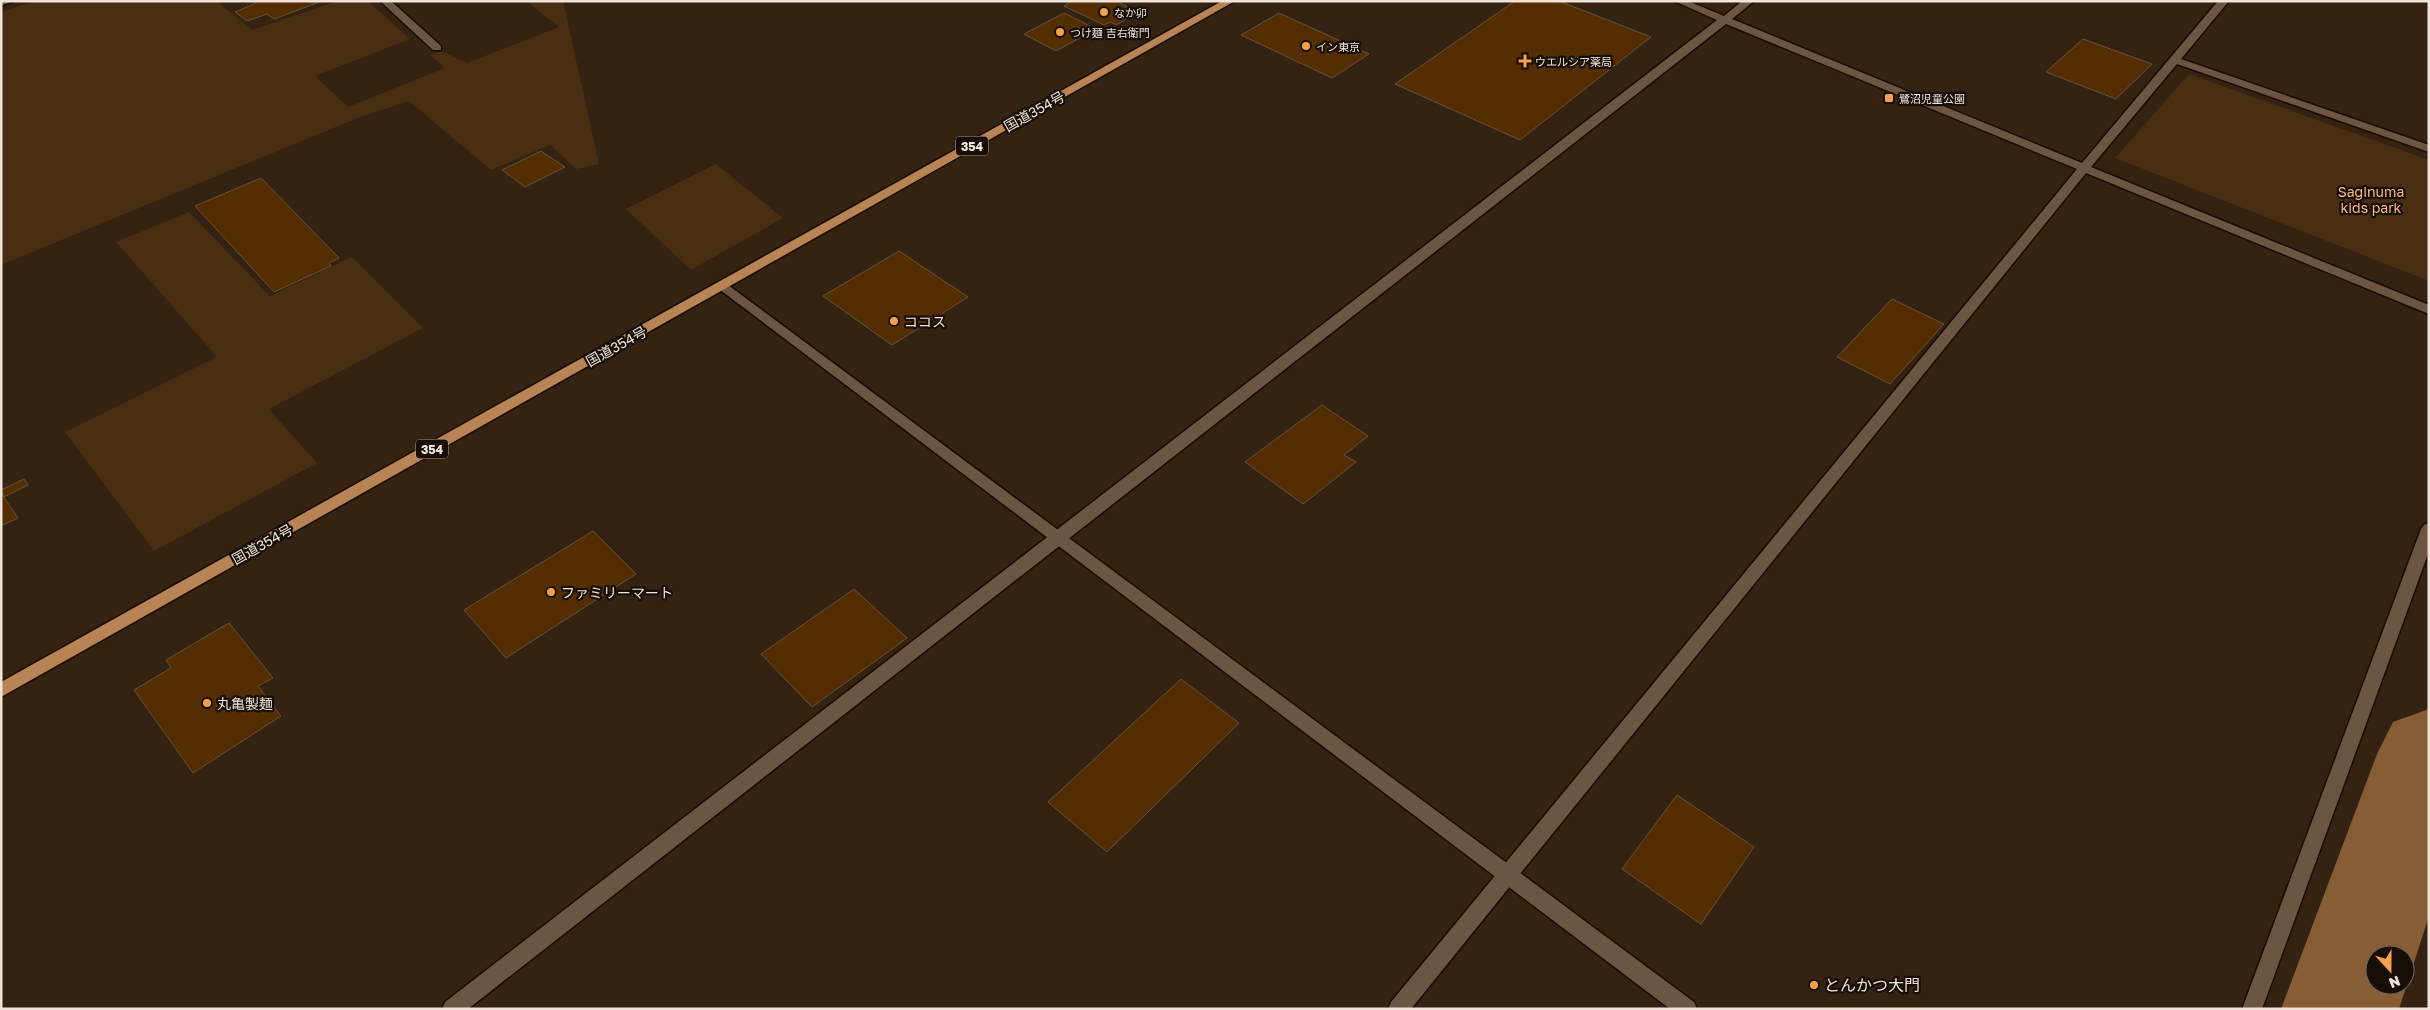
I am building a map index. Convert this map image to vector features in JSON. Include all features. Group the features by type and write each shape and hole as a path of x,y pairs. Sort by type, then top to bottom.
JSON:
{"highway":[{"name":"国道354号","path":"1,690 1230,1"}],"street":[{"path":"1,4 8,1"},
{"path":"385,1 437,48"},
{"path":"1679,1 2429,310"},
{"path":"452,1009 1749,1"},
{"path":"1398,1009 2084,168 2224,1"},
{"path":"2175,60 2429,150"},
{"path":"724,286 1687,1009"},
{"path":"2252,1009 2429,529"}],"green space":[{"path":"35,1 217,1 252,30 338,1 368,1 410,39 315,76 348,107 445,68 430,55 442,51 467,63 559,27 526,1 563,1 599,164 576,169 550,145 491,170 409,101 360,117 1,265 1,12"},
{"name":"Saginuma kids park","path":"2189,74 2429,160 2429,281 2115,158"},
{"path":"716,164 783,218 691,270 626,209"},
{"path":"189,212 270,296 352,257 423,328 269,409 317,463 154,551 65,432 217,357 116,242"}],"building":[{"path":"254,1 322,1 274,19 267,14 247,21 235,12 256,3"},
{"name":"なか卯","path":"1072,1 1116,1 1134,10 1128,14 1132,16 1116,25 1111,22 1104,25 1064,6"},
{"name":"ウエルシア薬局","path":"1515,1 1559,1 1651,37 1520,140 1395,84"},
{"name":"つけ麺 吉右衛門","path":"1064,13 1096,29 1056,51 1024,34"},
{"name":"イン東京","path":"1279,13 1369,54 1332,78 1241,35"},
{"path":"2083,39 2152,64 2116,99 2046,72"},
{"path":"541,151 565,167 525,187 502,170"},
{"path":"261,178 339,258 329,263 331,266 274,292 195,206"},
{"name":"ココス","path":"899,251 968,297 892,345 823,296"},
{"path":"1892,299 1944,324 1890,384 1837,357"},
{"path":"1322,405 1368,436 1344,455 1356,462 1303,504 1245,462"},
{"path":"24,479 28,485 4,497 1,490"},
{"path":"1,493 18,518 1,526"},
{"name":"ファミリーマート","path":"593,531 636,574 506,658 464,610"},
{"path":"854,589 907,638 812,707 761,654"},
{"name":"丸亀製麺","path":"229,623 273,678 258,686 281,716 193,773 134,690 171,668 166,660"},
{"path":"1181,679 1239,723 1107,852 1048,802"},
{"path":"1677,795 1754,847 1701,924 1622,869"}],"waterway":[{"path":"2340,1009 2429,754"}],"place":[{"name":"なか卯","path":"1104,12"},
{"name":"つけ麺 吉右衛門","path":"1060,32"},
{"name":"イン東京","path":"1306,46"},
{"name":"ウエルシア薬局","path":"1525,61"},
{"name":"鷺沼児童公園","path":"1889,98"},
{"name":"ココス","path":"894,321"},
{"name":"ファミリーマート","path":"551,592"},
{"name":"丸亀製麺","path":"207,703"},
{"name":"とんかつ大門","path":"1814,985"}]}
